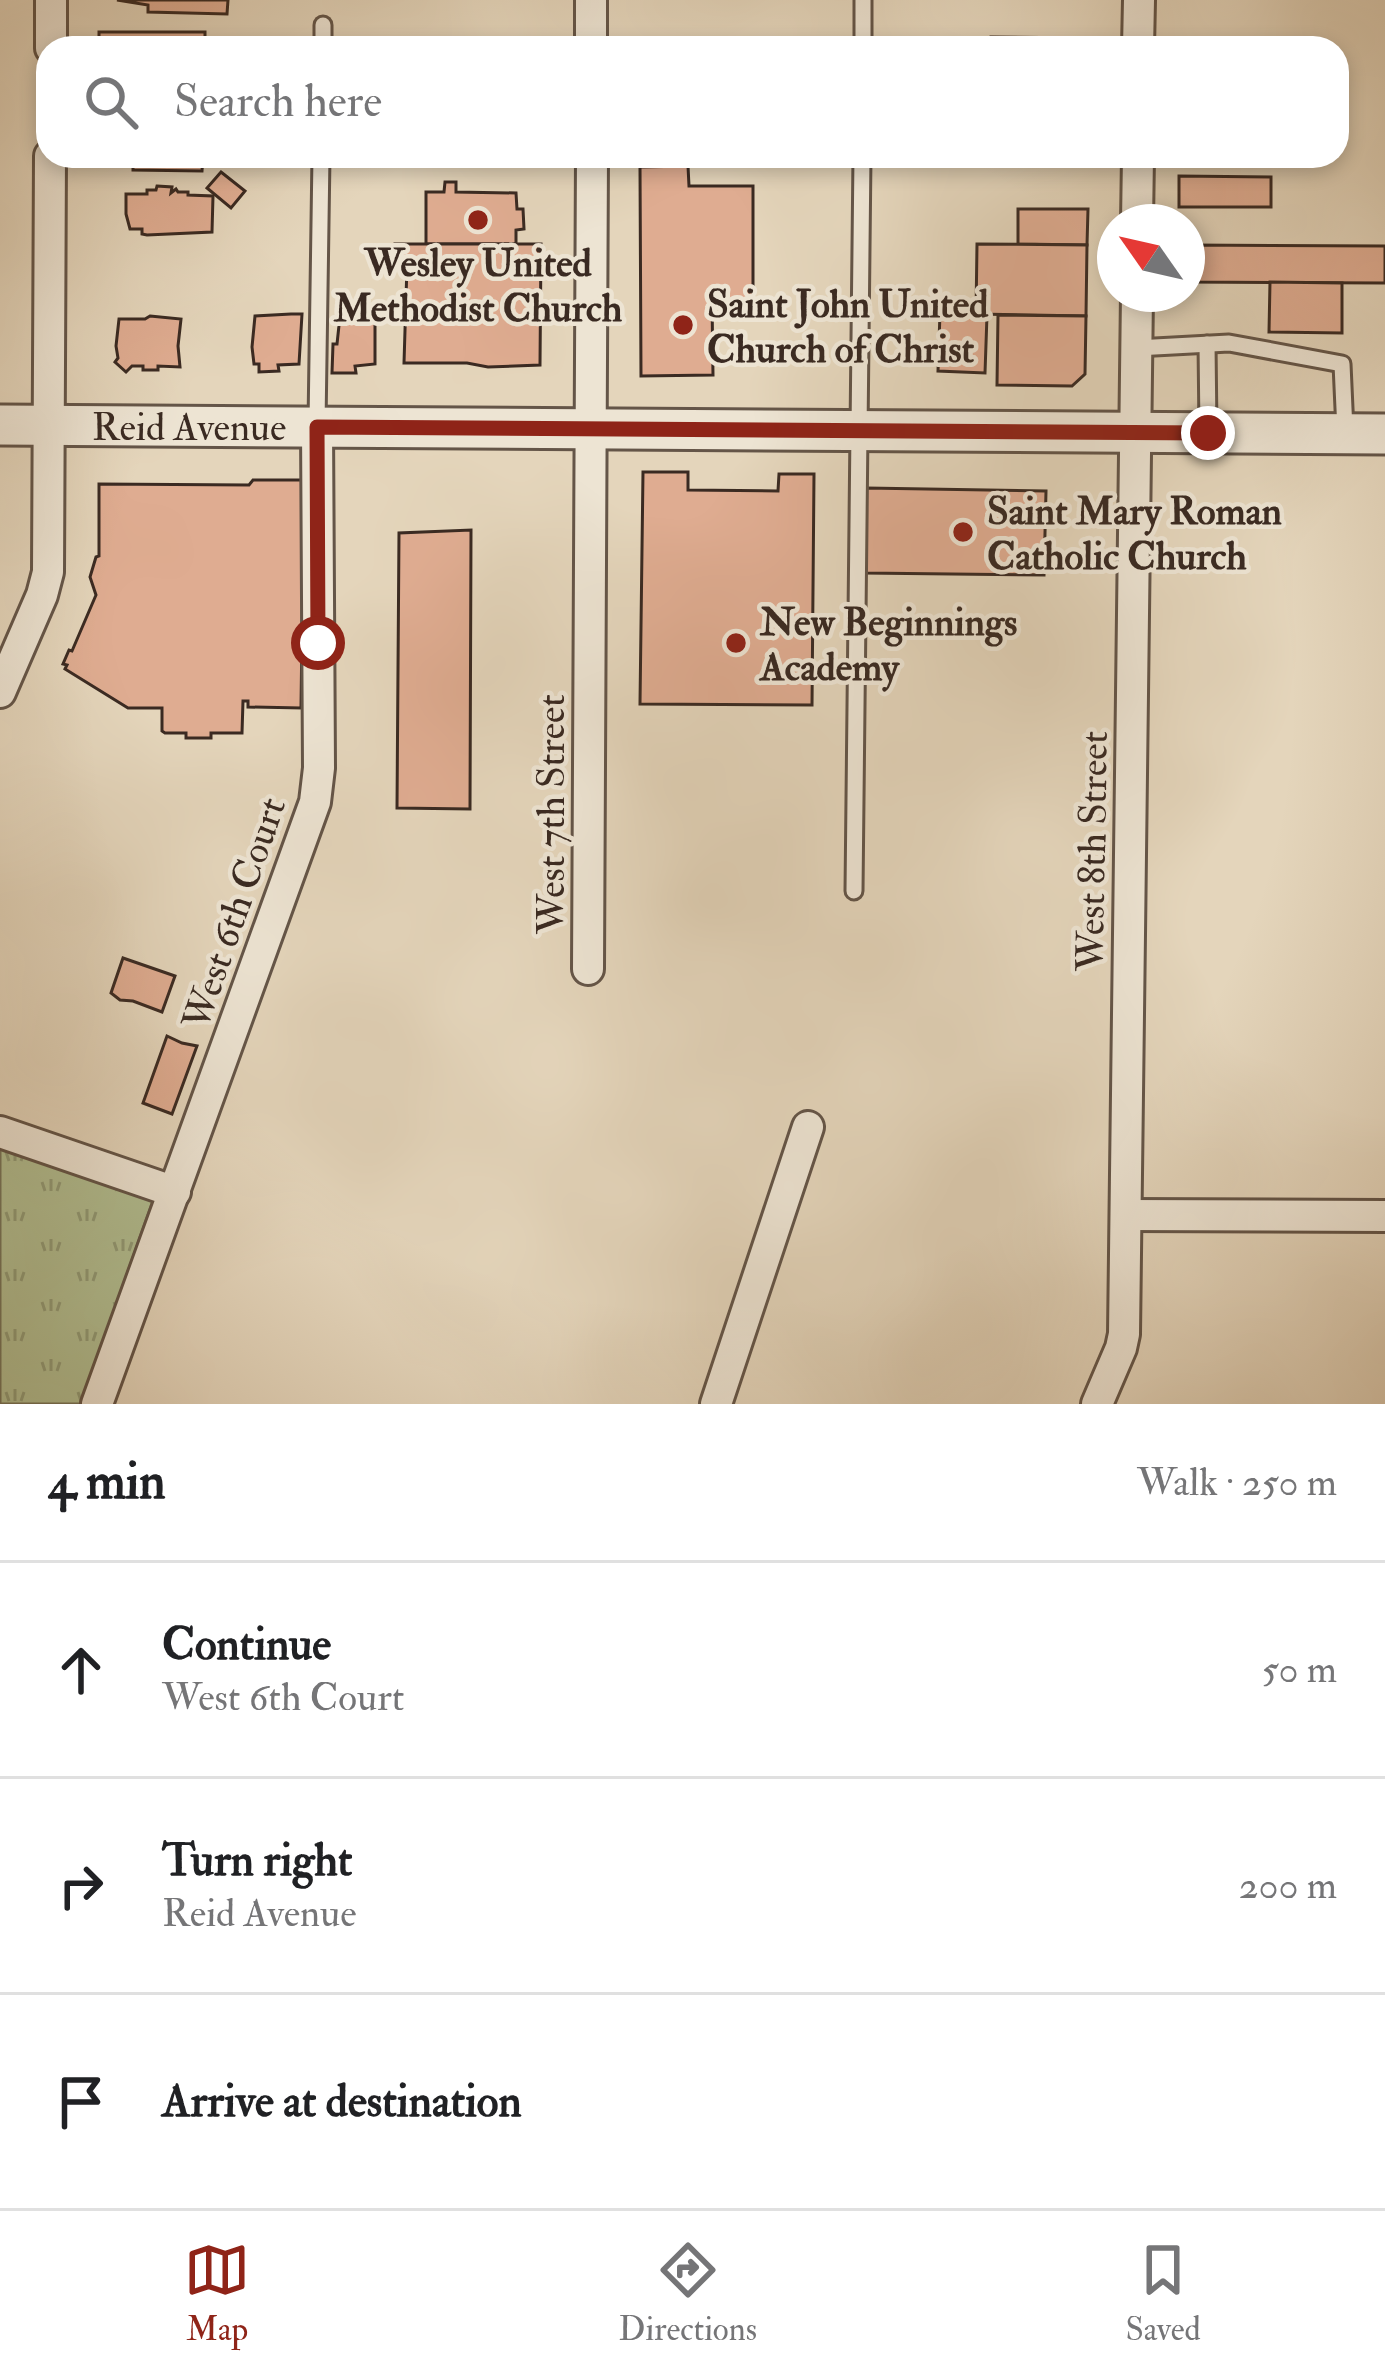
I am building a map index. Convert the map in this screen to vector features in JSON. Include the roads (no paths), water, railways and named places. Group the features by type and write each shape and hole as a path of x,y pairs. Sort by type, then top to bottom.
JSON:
{"street":[{"path":"51,0 51,36"},
{"path":"591,0 591,36"},
{"path":"1138,36 1139,0"},
{"path":"0,692 48,572 50,168"},
{"name":"West 7th Street","path":"588,969 592,168"},
{"path":"1137,204 1138,168"},
{"name":"West 8th Street","path":"1097,1404 1124,1334 1137,312"},
{"name":"Reid Avenue","path":"0,425 1385,434"},
{"name":"West 6th Court","path":"98,1404 308,825 318,785 317,427"},
{"path":"716,1404 808,1127"},
{"path":"0,1132 175,1192"},
{"path":"1126,1215 1385,1216"}],"lane":[{"path":"863,0 863,36"},
{"path":"323,25 323,36"},
{"path":"317,427 321,168"},
{"path":"854,891 862,168"},
{"path":"1136,348 1229,343 1342,364 1345,434"},
{"path":"1207,344 1208,433"}],"place":[{"name":"Wesley United Methodist Church","path":"478,220"},
{"name":"Saint John United Church of Christ","path":"683,325"},
{"name":"Saint Mary Roman Catholic Church","path":"963,532"},
{"name":"New Beginnings Academy","path":"736,643"}]}
